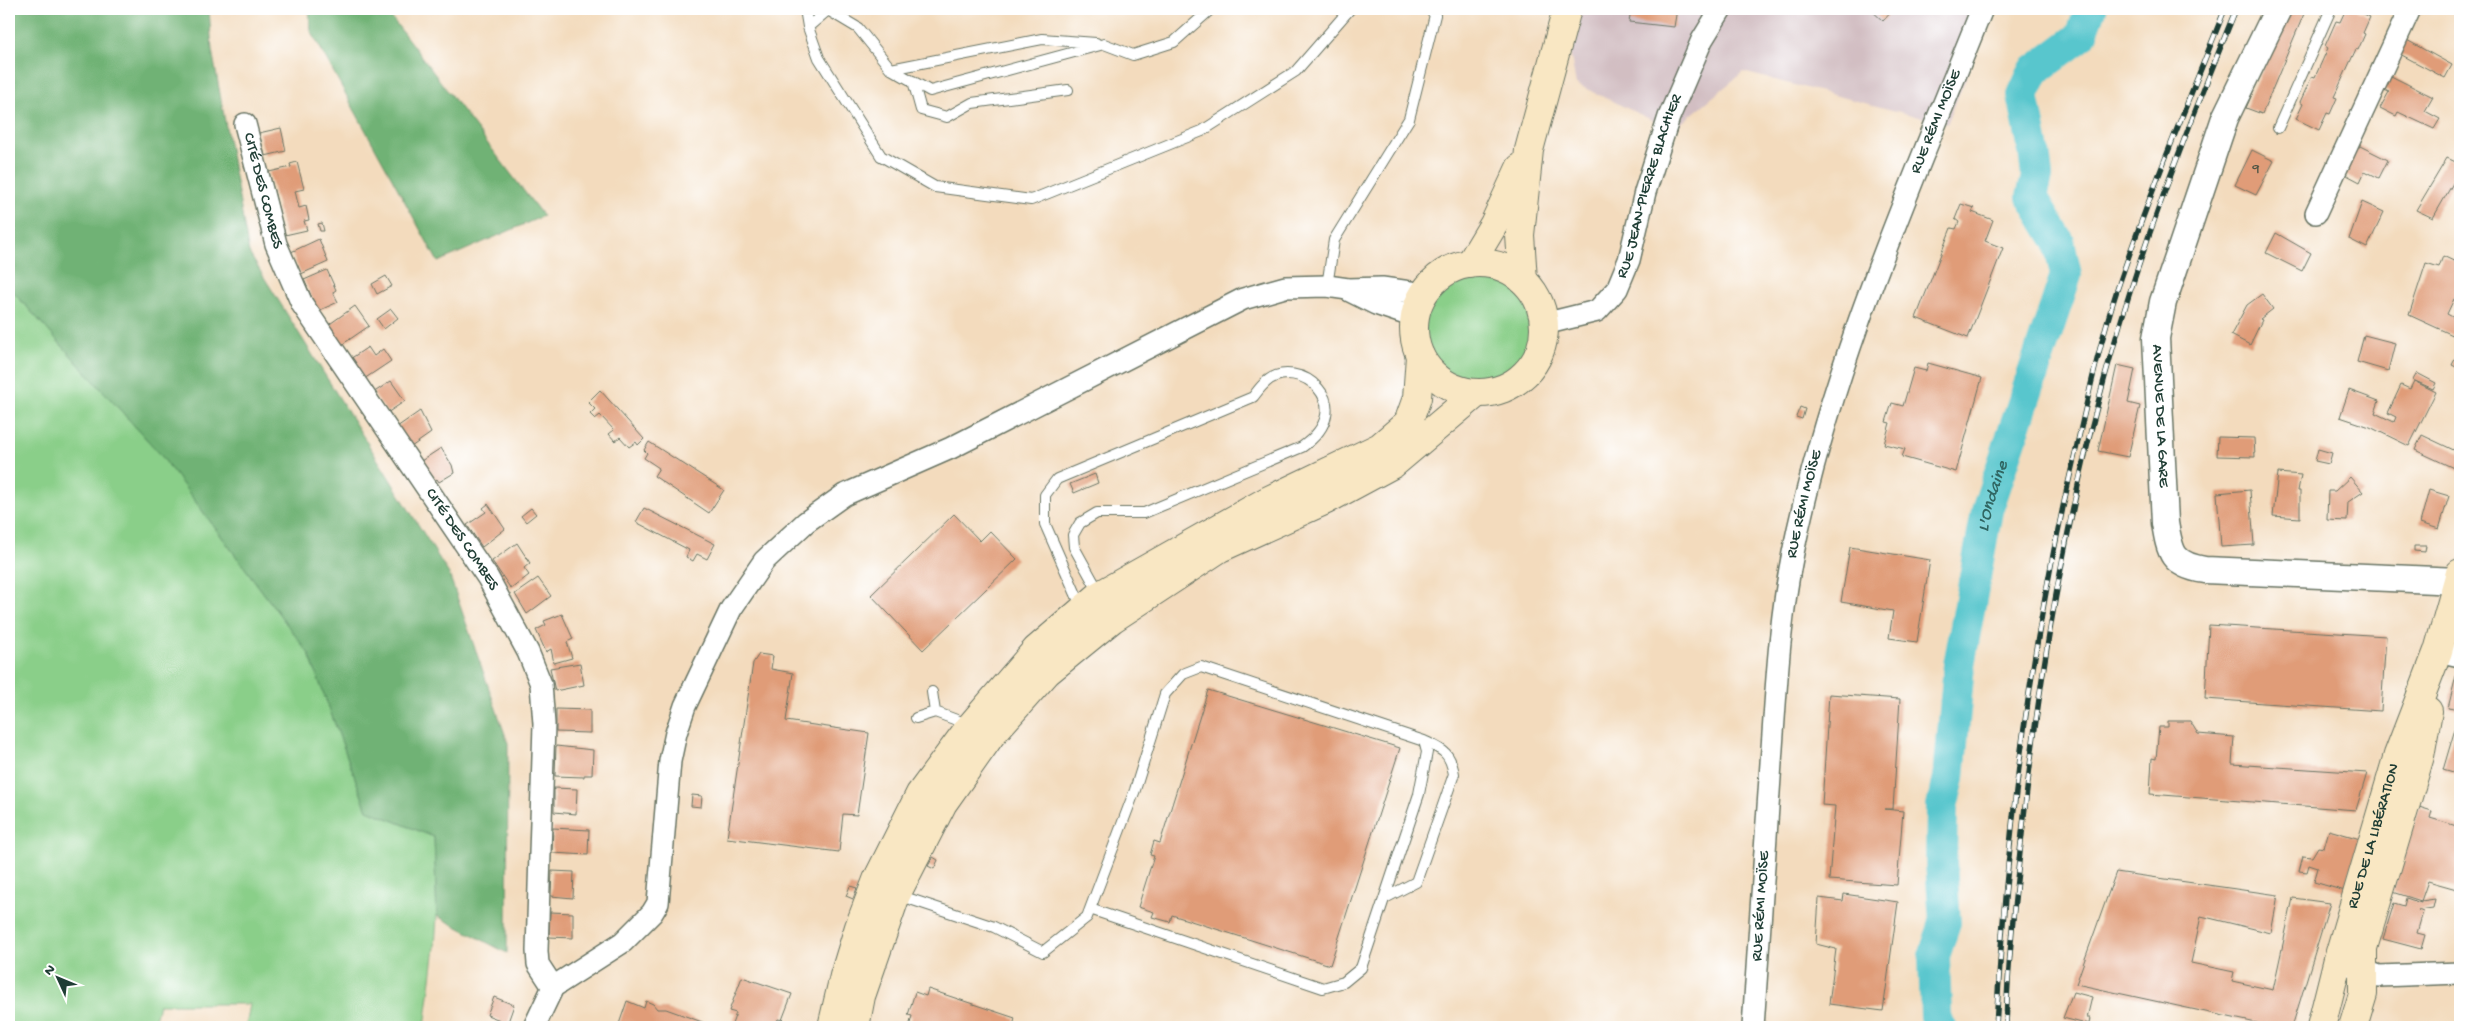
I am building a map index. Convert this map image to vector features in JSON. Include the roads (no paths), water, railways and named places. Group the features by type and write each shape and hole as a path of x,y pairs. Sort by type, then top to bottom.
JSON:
{"main road":[{"path":"1470,264 1494,224 1528,150 1567,9"},
{"path":"1523,280 1520,235 1528,150"},
{"path":"832,1027 844,976 877,880 920,794 971,726 1036,650 1091,602 1267,501 1380,447 1408,423 1417,398 1420,356 1414,330 1419,305 1436,280 1452,269 1470,264 1498,266 1507,269 1523,280 1538,300 1544,324 1542,346 1533,365 1518,380 1499,390 1478,393 1454,388 1434,376 1420,356"},
{"path":"855,1027 861,996 896,895 943,803 991,735 1047,672 1112,619 1220,548 1326,500 1393,464 1478,393"},
{"name":"RUE DE LA LIBÉRATION","path":"2353,1027 2362,994 2363,948 2449,653 2459,577"},
{"name":"RUE DE LA LIBÉRATION","path":"2321,1027 2338,959 2398,755 2449,653"}],"street":[{"name":"RUE JEAN-PIERRE BLACHIER","path":"1544,324 1597,311 1618,289 1629,260 1645,192 1668,117 1698,49 1721,9"},
{"name":"RUE RÉMI MOÏSE","path":"1752,1027 1779,643 1792,555 1813,464 1844,362 1866,299 1982,9"},
{"name":"AVENUE DE LA GARE","path":"2278,9 2226,118 2163,302 2159,320 2156,338 2165,523 2169,548 2177,560 2188,567 2205,570 2459,577"},
{"path":"2316,213 2410,9"},
{"name":"CITÉ DES COMBES","path":"245,124 276,244 302,304 488,578 528,652 541,684 544,724 537,951 538,964 553,987"},
{"path":"534,1027 553,987 623,942 652,913 658,903 670,762 685,706 731,609 764,561 806,522 844,495 951,448 1243,299 1285,287 1382,288 1419,305"},
{"path":"2338,959 2379,976 2460,973"}],"lane":[{"path":"805,9 808,27 819,58 881,156 936,187 1031,200 1202,131 1296,71 1350,9"},
{"path":"891,69 1042,39 1104,44 1133,55 1174,42 1211,9"},
{"path":"1337,288 1334,240 1409,120 1435,15 1430,9"},
{"path":"2278,128 2330,9"},
{"path":"808,27 828,10 858,28 891,69 930,91 1104,44"},
{"path":"913,82 921,110 947,117 972,103 1068,90"},
{"path":"1280,375 1300,377 1318,387 1326,400 1324,426 1316,438 1302,447 1144,513 1097,513 1080,523 1073,535 1074,548 1091,602 1045,524 1045,495 1058,479 1254,397 1266,381 1280,375"},
{"path":"896,895 994,927 1043,952 1087,917 1135,790 1165,694 1184,674 1200,667 1424,741 1445,751 1452,762 1454,774 1416,882 1385,898"},
{"path":"932,692 935,712"},
{"path":"916,718 935,712 971,726"},
{"path":"1090,909 1323,988 1344,982 1361,968 1385,898 1419,794 1427,752 1424,741"}],"waterway":[{"name":"L'Ondaine","path":"1940,1027 1936,1016 1934,956 1945,923 1941,863 1942,806 1949,778 1959,665 1987,511 2066,275 2059,242 2032,197 2037,176 2023,95 2034,71 2081,36 2091,9"}],"railway":[{"path":"1996,1027 2000,955 2013,812 2033,670 2058,528 2099,353 2117,290 2155,184 2225,9"},
{"path":"2006,1027 2013,917 2033,742 2053,613 2078,485 2093,421 2129,295 2153,223 2236,9"}]}
